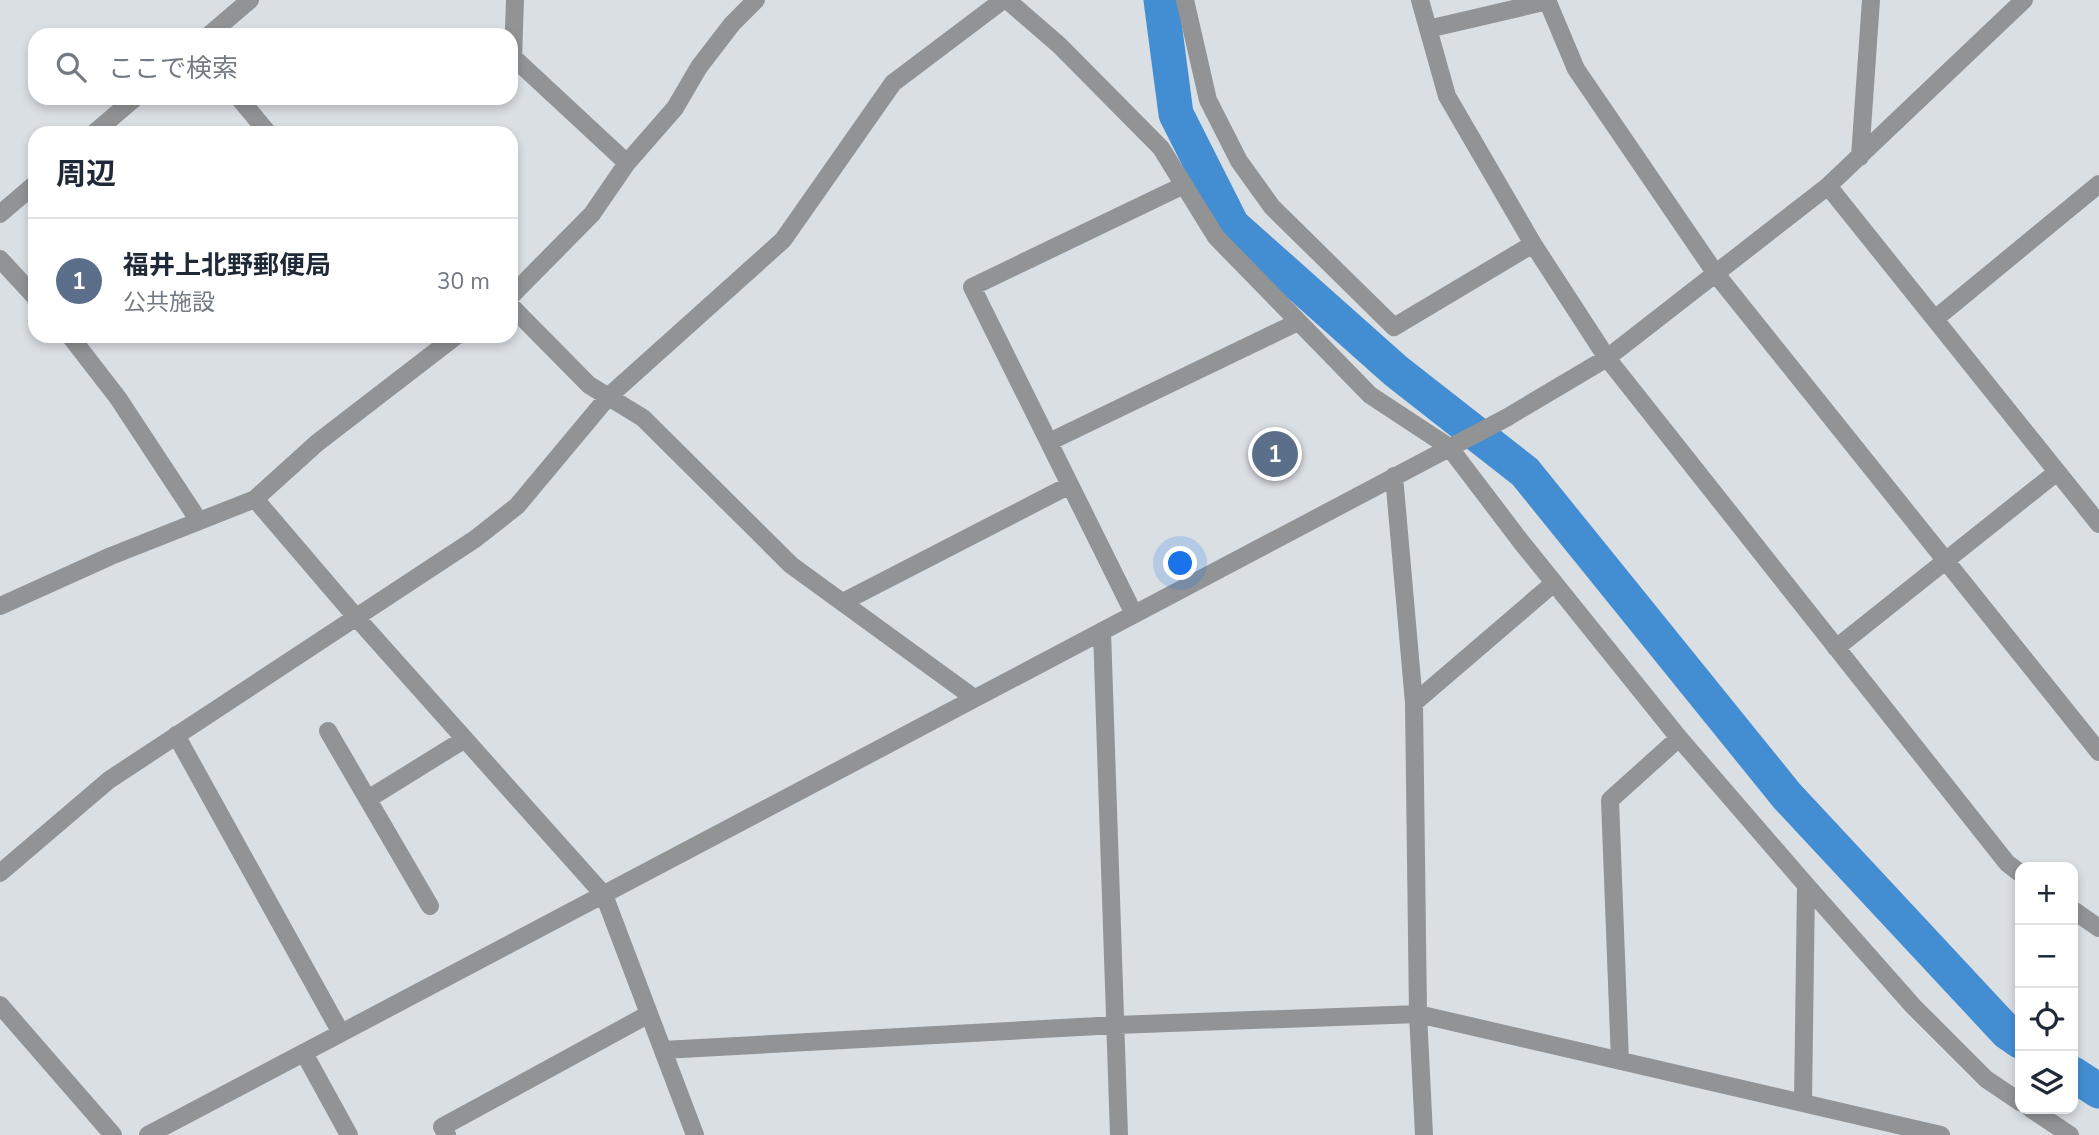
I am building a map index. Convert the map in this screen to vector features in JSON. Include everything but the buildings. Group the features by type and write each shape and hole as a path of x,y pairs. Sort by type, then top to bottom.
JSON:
{"street":[{"path":"217,28 250,0"},
{"path":"514,28 515,0"},
{"path":"518,289 592,214 627,163 675,108 699,67 732,24 756,0"},
{"path":"0,873 109,780 475,538 517,506 608,397 783,240 893,83 1005,0 1059,45 1161,148 1216,237 1370,395 1449,447 1679,738 1806,885 1913,1006 1986,1079 2015,1099"},
{"path":"1185,0 1208,100 1239,161 1272,207 1394,327 1533,244"},
{"path":"1420,0 1447,96 1533,244 1607,358 2007,863 2015,869"},
{"path":"1860,157 1871,0"},
{"path":"148,1135 1506,418 1607,358 1828,186 2024,0"},
{"path":"1429,29 1547,1 1576,69 1716,274 2099,752"},
{"path":"518,62 627,163"},
{"path":"102,126 127,105"},
{"path":"245,105 262,126"},
{"path":"1134,614 972,287 1184,184"},
{"path":"1935,319 2099,184"},
{"path":"1828,186 2099,524"},
{"path":"0,214 28,190"},
{"path":"0,259 28,289"},
{"path":"518,313 589,386 643,418 791,565 974,698"},
{"path":"1049,442 1298,322"},
{"path":"75,343 118,398 199,521"},
{"path":"429,343 435,350"},
{"path":"0,606 111,556 255,499 317,443 446,343"},
{"path":"1836,648 2057,472"},
{"path":"1394,476 1414,704 1418,1014 1424,1135"},
{"path":"843,602 1070,485"},
{"path":"255,499 355,616 604,895 695,1135"},
{"path":"1414,704 1554,583"},
{"path":"1102,631 1119,1135"},
{"path":"328,731 430,906"},
{"path":"176,735 341,1033"},
{"path":"1620,1060 1610,800 1679,738"},
{"path":"368,799 465,739"},
{"path":"1803,1103 1806,885"},
{"path":"2078,912 2096,919"},
{"path":"0,1005 113,1135"},
{"path":"447,1135 442,1127 649,1014"},
{"path":"663,1050 1116,1025 1418,1014 1941,1135"},
{"path":"304,1053 349,1135"},
{"path":"2038,1114 2070,1135"}],"waterway":[{"path":"1161,0 1176,114 1232,225 1396,371 1525,472 1787,796 2015,1038"},
{"path":"2078,1077 2099,1091"}],"place":[{"name":"福井上北野郵便局","path":"1275,454"}]}
